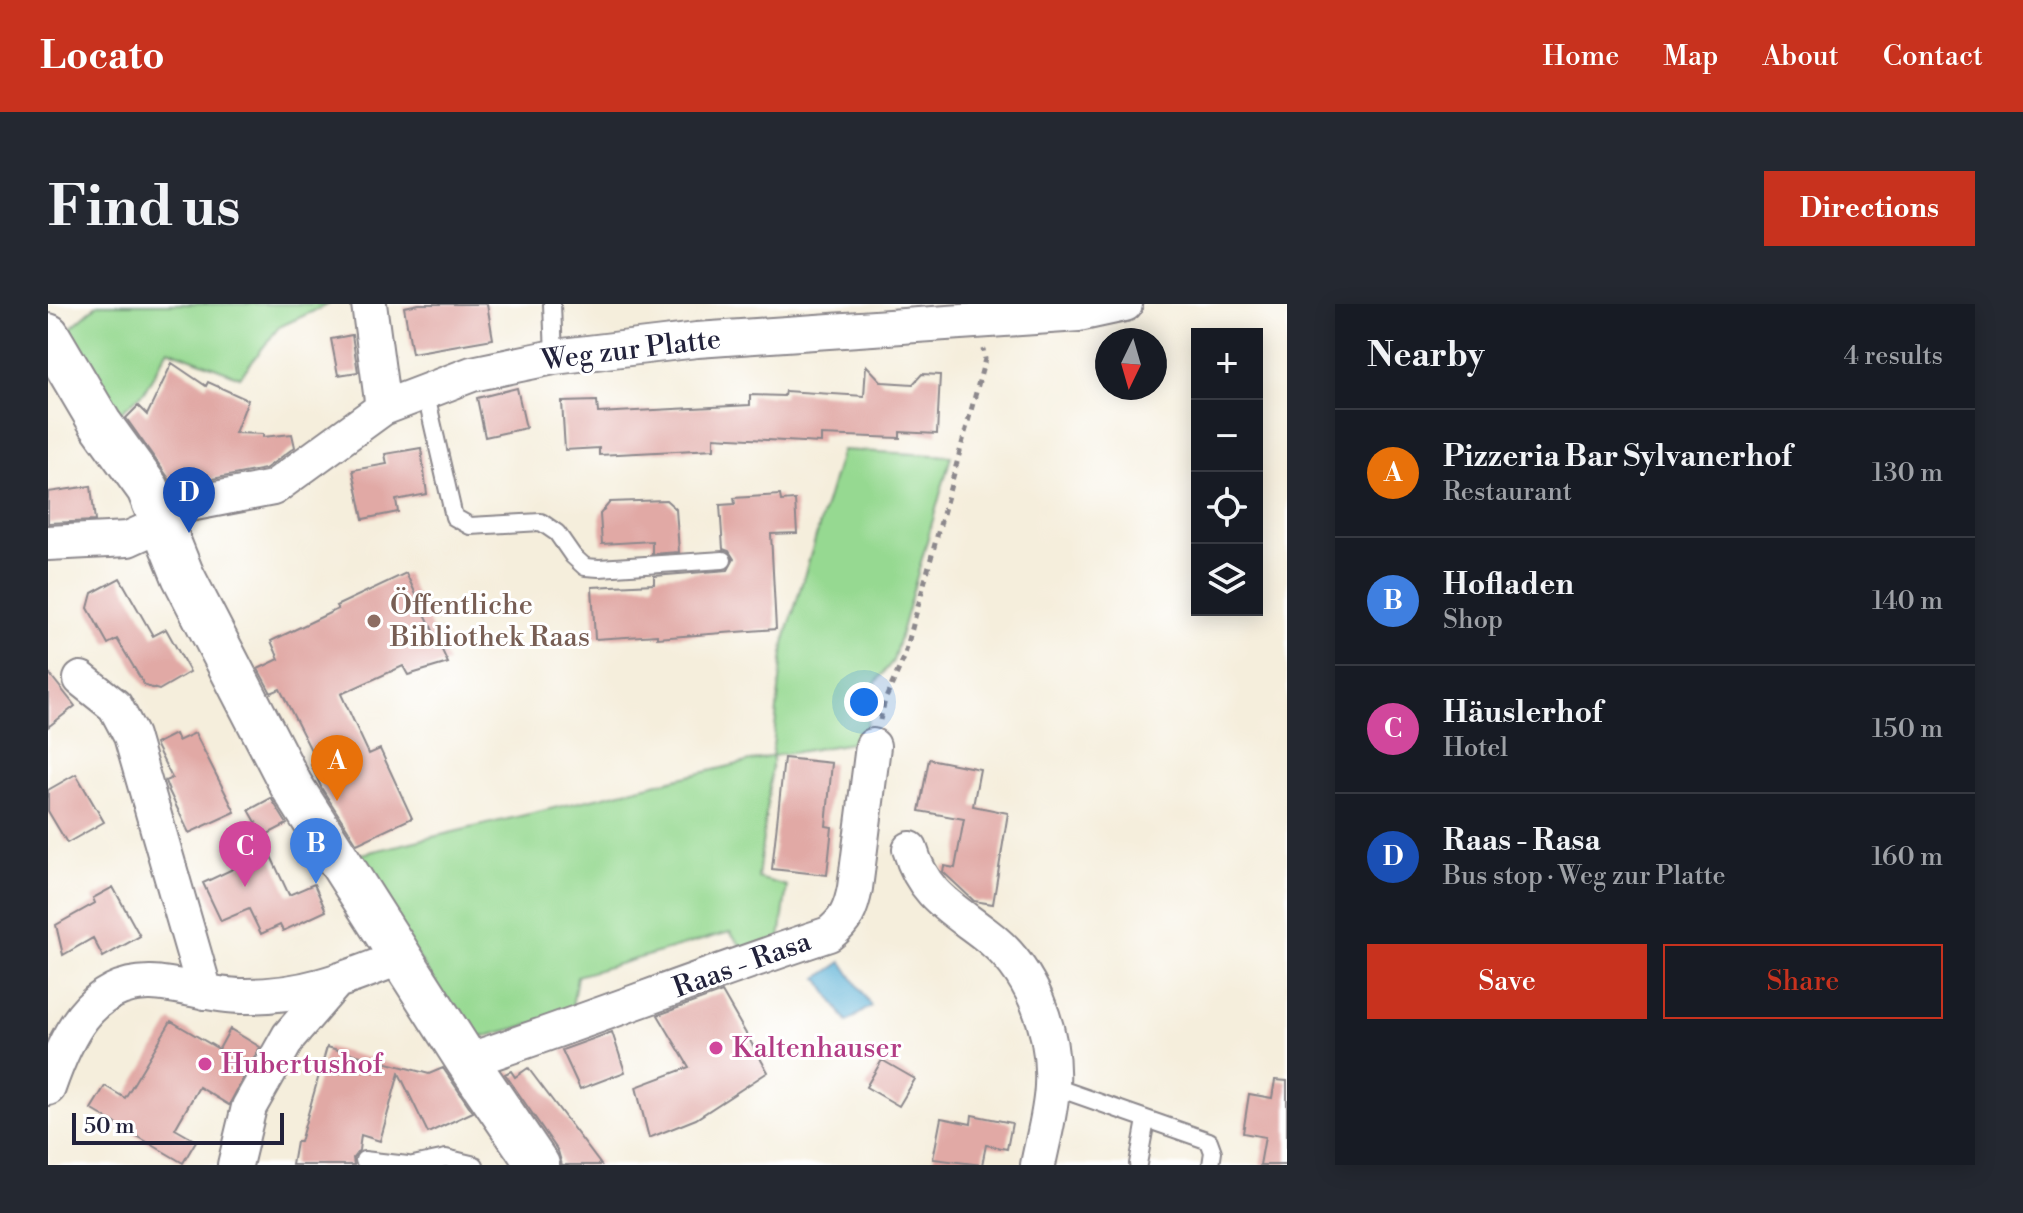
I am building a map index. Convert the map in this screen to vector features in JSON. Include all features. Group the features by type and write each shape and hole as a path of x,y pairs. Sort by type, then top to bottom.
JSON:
{"street":[{"path":"369,304 383,408"},
{"name":"Weg zur Platte","path":"48,543 128,539 161,524 179,506 273,488 383,408 472,374 554,357 697,340 982,312 1079,314 1125,304"},
{"path":"48,335 100,423 148,489 183,576 291,785 467,1061 538,1165"},
{"path":"81,679 115,706 131,736 205,992"},
{"name":"Raas - Rasa","path":"467,1061 595,1019 728,968 829,934 843,923 851,908 873,746"},
{"path":"910,849 916,872 938,898 992,939 1028,982 1041,1006 1051,1060 1052,1086 1038,1165"},
{"path":"48,1088 62,1048 83,1015 114,989 150,983 240,997 285,994 334,984 401,957"},
{"path":"235,1165 249,1107 289,1036 334,984"}],"lane":[{"path":"552,304 554,357"},
{"path":"425,391 454,517 470,526 541,522 557,533 585,567 723,560"},
{"path":"1052,1086 1209,1141 1213,1152 1211,1165"},
{"path":"1138,1164 1146,1120"},
{"path":"364,1160 411,1165 446,1158 475,1165"}],"path":[{"path":"873,746 885,700 904,658 985,359 982,312"}],"green space":[{"path":"98,304 329,304 279,327 240,377 168,349 144,392 118,414 66,332"},
{"path":"842,450 951,456 893,661 876,682 863,741 773,756 758,878 787,886 780,939 745,951 730,932 577,976 571,1014 471,1040 353,856 772,756 784,643"}],"water":[{"path":"842,962 871,1006 847,1022 818,978"}],"building":[{"path":"419,304 487,304 493,339 412,353 404,307"},
{"path":"352,335 358,372 338,375 331,339"},
{"path":"172,363 206,386 208,382 248,400 235,433 263,434 263,437 292,434 295,447 265,469 207,480 170,480 126,418 138,406 147,415"},
{"path":"866,365 882,382 913,384 922,374 940,375 937,434 900,432 900,438 821,435 821,443 714,437 714,449 599,455 599,448 565,450 562,402 597,401 598,413 750,405 750,395 784,396 785,391 864,396"},
{"path":"517,388 526,428 485,437 477,398"},
{"path":"421,448 427,494 396,500 398,512 363,519 353,470 387,464 385,454"},
{"path":"91,486 95,521 48,523 48,492"},
{"path":"780,495 781,501 795,500 797,533 771,534 776,629 657,638 657,635 595,639 592,587 654,584 654,576 728,570 734,559 729,551 723,549 720,505 735,504 734,498"},
{"path":"666,500 676,509 679,552 652,554 652,541 602,544 600,514 610,502"},
{"path":"406,573 448,663 408,675 403,666 341,694 369,754 380,749 412,818 357,844 322,789 311,765 317,762 280,689 271,693 258,669 279,659 271,641"},
{"path":"120,578 153,636 166,629 190,672 159,690 145,686 117,639 108,644 88,608 92,593"},
{"path":"48,672 75,706 48,727"},
{"path":"195,733 235,812 189,833 165,781 172,778 155,744 175,734 178,741"},
{"path":"784,758 832,763 826,826 832,827 827,875 772,869"},
{"path":"929,759 980,769 973,806 1008,813 993,904 974,901 943,872 944,866 955,868 964,819 919,811"},
{"path":"76,774 104,822 67,843 48,811 48,790"},
{"path":"271,798 287,824 264,836 249,810"},
{"path":"269,852 289,895 314,884 326,911 283,931 280,925 261,934 249,909 221,921 203,883"},
{"path":"113,887 140,936 103,957 93,938 63,955 56,925 95,903 93,898"},
{"name":"Kaltenhauser","path":"722,992 768,1072 696,1119 649,1138 636,1087 689,1067 658,1015"},
{"name":"Hubertushof","path":"171,1021 219,1049 230,1029 260,1047 229,1105 199,1087 175,1129 196,1141 183,1163 91,1109 105,1086 125,1098"},
{"path":"612,1032 625,1072 580,1089 562,1050"},
{"path":"327,1047 429,1074 443,1068 473,1112 428,1133 399,1073 380,1141 361,1135 359,1150 353,1158 354,1165 292,1165 296,1142 300,1142"},
{"path":"882,1060 915,1079 899,1106 866,1087"},
{"path":"528,1068 601,1165 562,1165 558,1151 505,1074 511,1071 515,1077"},
{"path":"1275,1080 1287,1081 1287,1165 1260,1165 1265,1137 1243,1133 1249,1094 1272,1098"},
{"path":"972,1115 1012,1123 1007,1149 986,1145 982,1165 933,1159 941,1118 971,1124"}],"place":[{"name":"Raas - Rasa","path":"189,533"},
{"name":"Öffentliche Bibliothek Raas","path":"374,621"},
{"name":"Pizzeria Bar Sylvanerhof","path":"337,801"},
{"name":"Hofladen","path":"316,884"},
{"name":"Häuslerhof","path":"245,887"},
{"name":"Kaltenhauser","path":"716,1048"},
{"name":"Hubertushof","path":"205,1064"}]}
